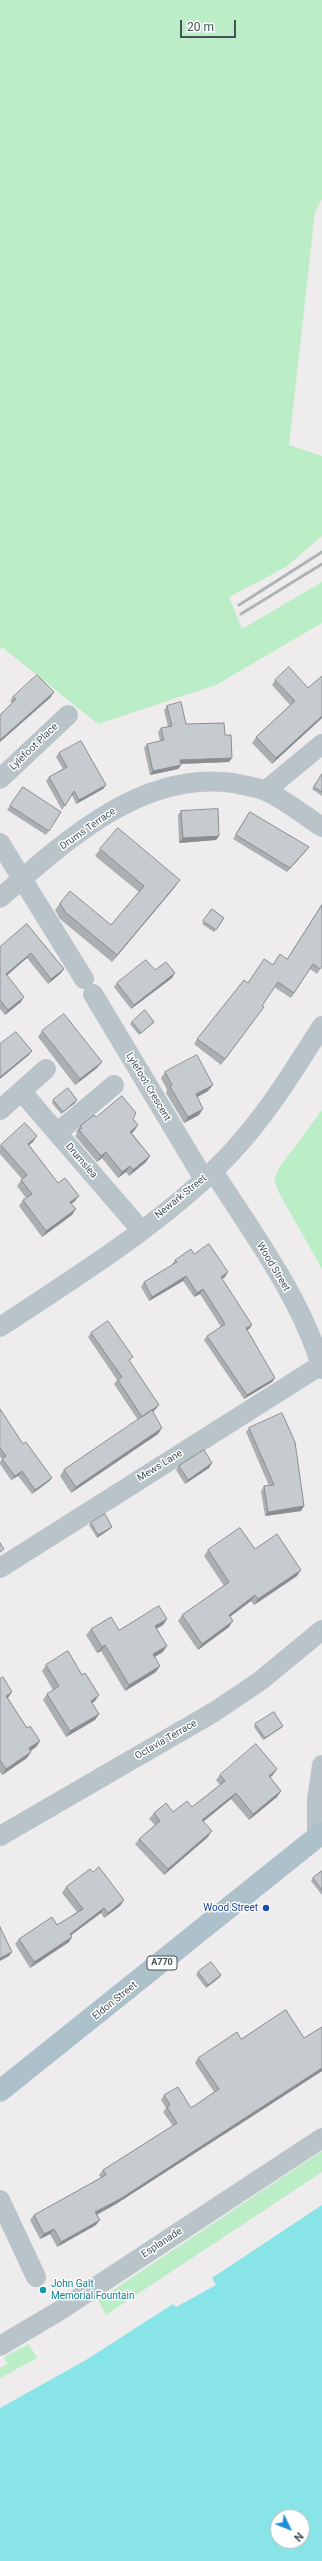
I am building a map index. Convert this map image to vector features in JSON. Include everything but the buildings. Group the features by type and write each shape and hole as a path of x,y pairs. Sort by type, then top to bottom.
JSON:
{"main road":[{"name":"Eldon Street","path":"0,2091 319,1835"}],"street":[{"name":"Lylefoot Place","path":"0,779 68,715"},
{"path":"265,791 322,744"},
{"name":"Drums Terrace","path":"0,898 109,812 143,796 179,784 215,781 265,791 322,827"},
{"name":"Lylefoot Crescent","path":"0,843 21,880 208,1175"},
{"name":"Newark Street","path":"0,1326 141,1230 208,1175 244,1139 264,1113 322,1026"},
{"path":"0,1110 46,1069"},
{"path":"57,1133 114,1085"},
{"name":"Drumslea","path":"21,1091 141,1230"},
{"name":"Wood Street","path":"208,1175 281,1278 302,1318 321,1367"},
{"name":"Mews Lane","path":"0,1568 321,1367"},
{"name":"Octavia Terrace","path":"0,1836 214,1712 260,1681 322,1630"},
{"path":"319,1835 317,1800 322,1765"},
{"name":"Esplanade","path":"0,2346 59,2311 322,2138"},
{"path":"0,2200 36,2277"}],"green space":[{"path":"0,0 322,0 322,199 315,212 289,445 322,456 322,536 286,567 229,597 242,629 322,582 322,623 216,685 98,724 3,648 0,649"},
{"path":"322,1110 322,1269 278,1191 274,1179 279,1168"},
{"path":"322,2151 322,2172 106,2315 98,2300"},
{"path":"29,2344 37,2358 0,2378 0,2368 7,2364 4,2357"}],"water":[{"path":"322,2205 322,2561 0,2561 0,2408 86,2360 173,2304 176,2307 216,2285 212,2278"}],"railway":[{"path":"239,605 322,552"},
{"path":"241,614 322,564"}],"place":[{"name":"Wood Street","path":"266,1908"},
{"name":"John Galt Memorial Fountain","path":"43,2290"}]}
